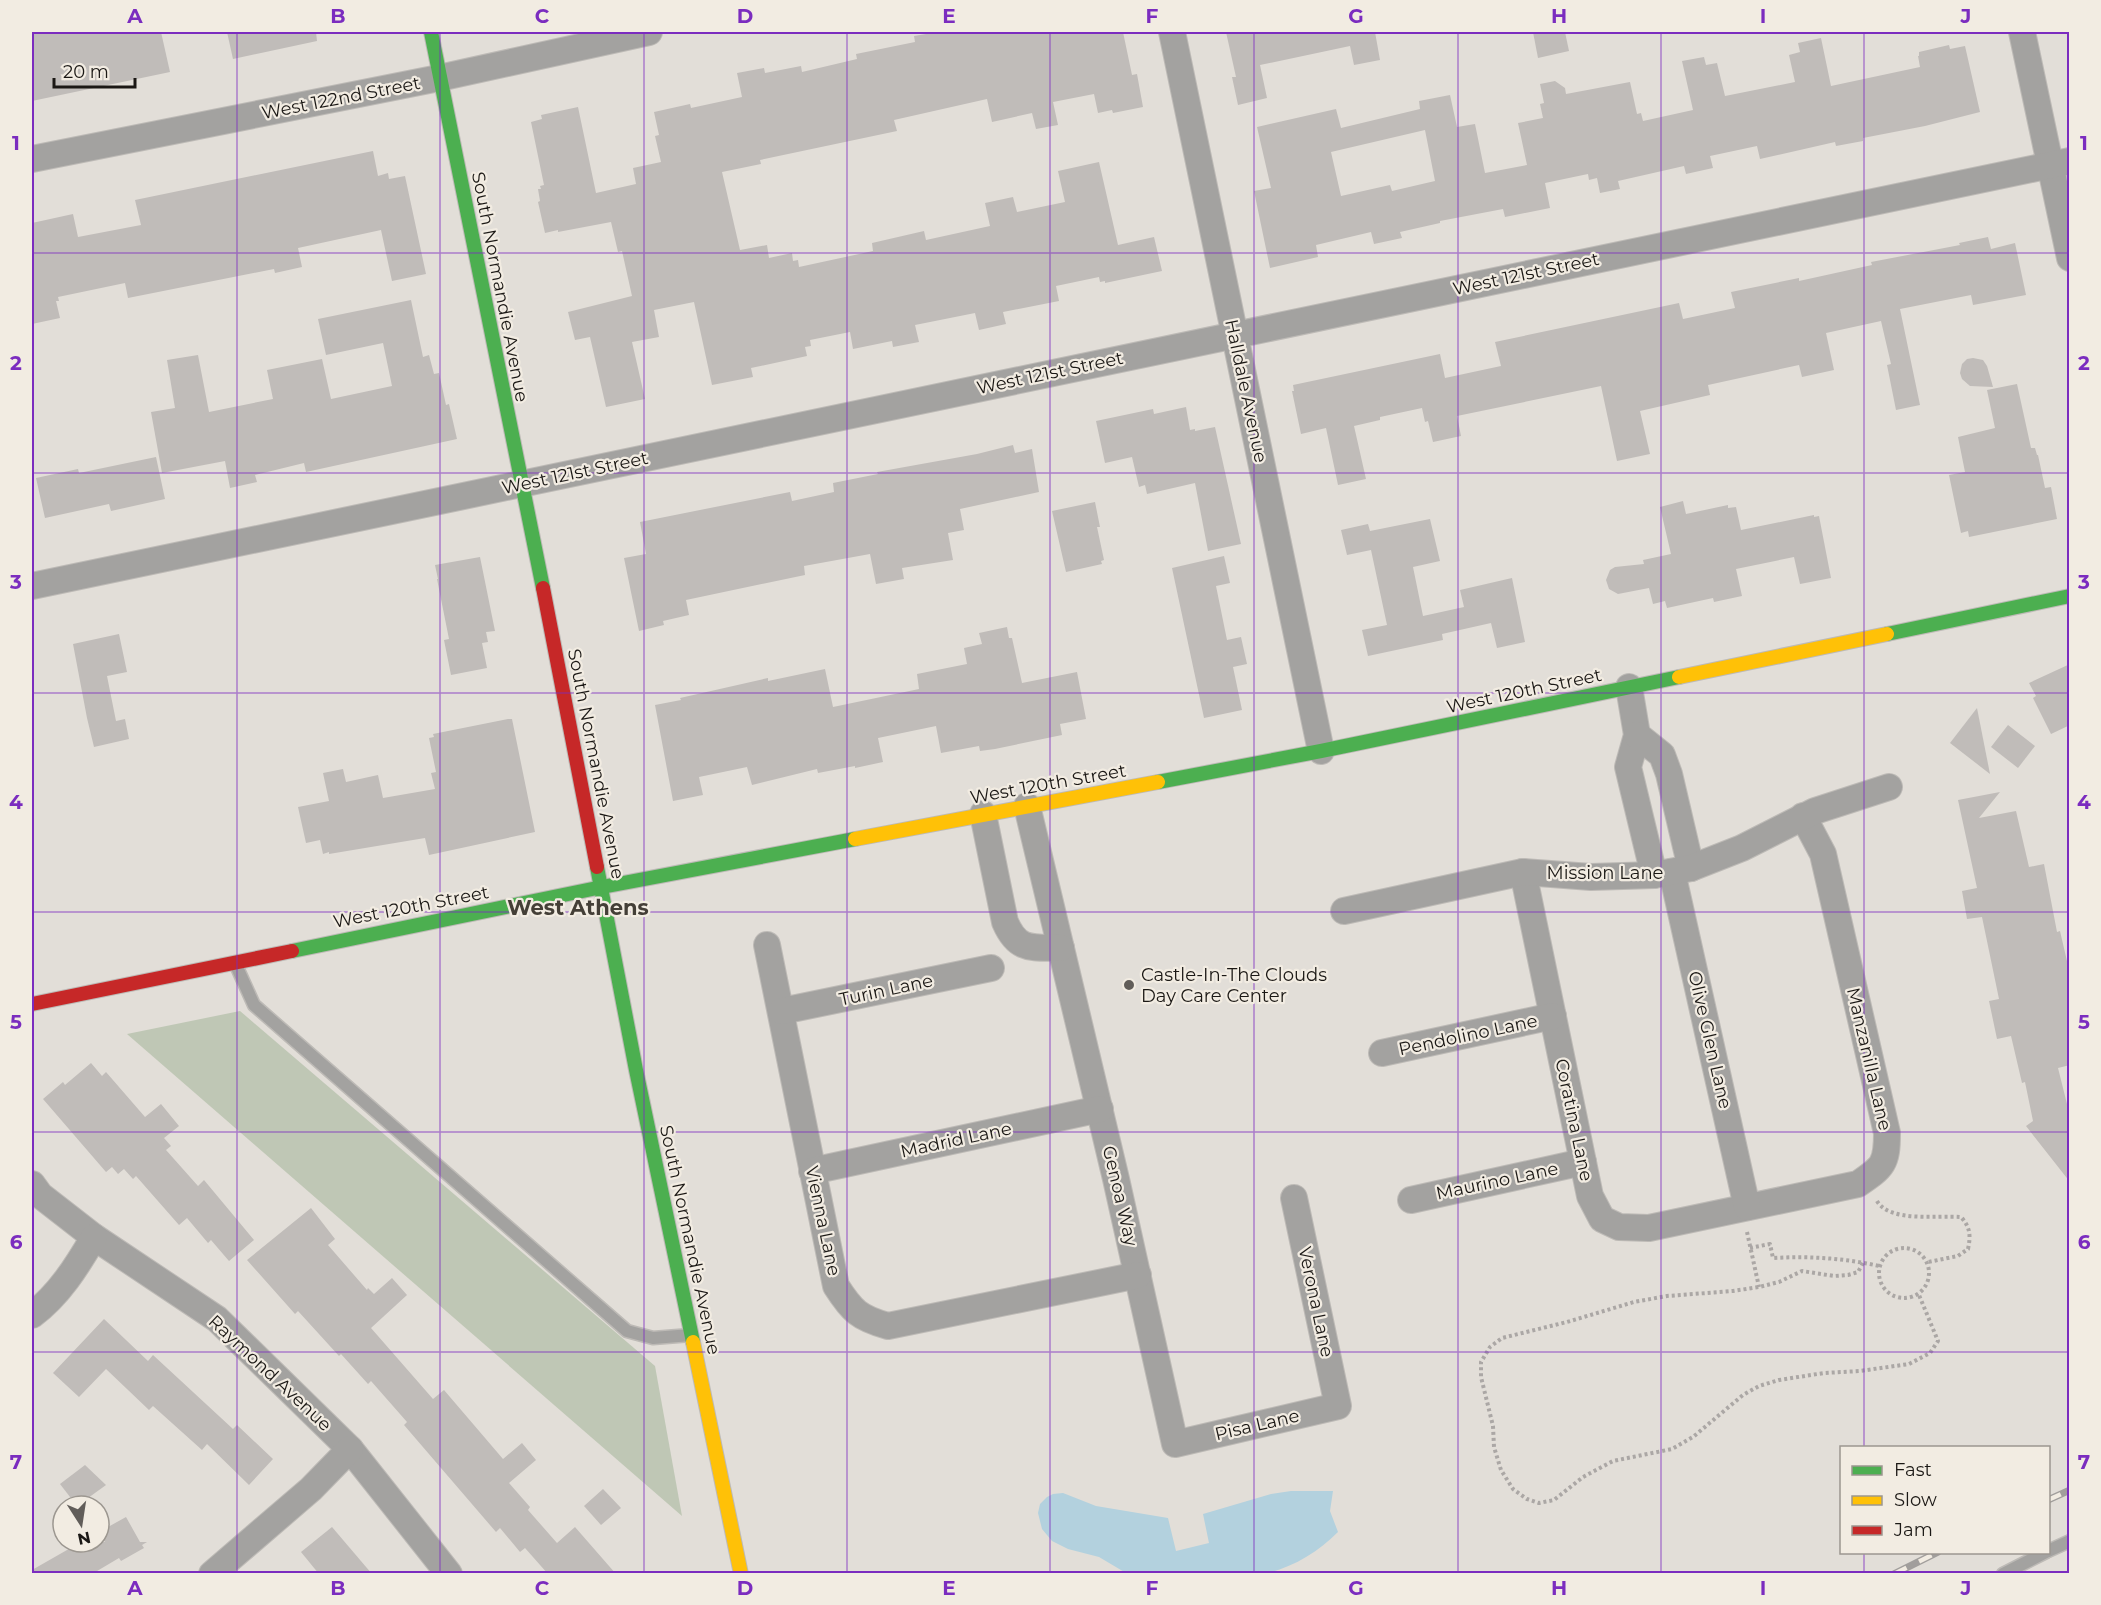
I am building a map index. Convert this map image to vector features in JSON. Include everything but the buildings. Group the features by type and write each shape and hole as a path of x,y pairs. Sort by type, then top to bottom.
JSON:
{"street":[{"name":"South Normandie Avenue","path":"430,32 568,707 636,1070 741,1574"},
{"name":"West 122nd Street","path":"32,159 440,78 649,32"},
{"name":"Halldale Avenue","path":"1172,32 1321,752"},
{"path":"2022,32 2060,163 2070,258"},
{"name":"West 121st Street","path":"32,586 2060,163"},
{"name":"West 120th Street","path":"32,1004 602,887 1321,752 2070,596"},
{"name":"Olive Glen Lane","path":"1629,687 1637,735 1628,767 1672,872 1745,1208"},
{"name":"Olive Glen Lane","path":"1637,735 1662,755 1669,774 1672,872"},
{"name":"Mission Lane","path":"1344,911 1523,872 1591,877 1672,872 1742,848 1815,811 1889,787"},
{"name":"Genoa Way","path":"1027,806 1100,1109 1175,1444"},
{"path":"983,814 1005,922 1011,937 1021,944 1061,948"},
{"name":"Manzanilla Lane","path":"1745,1208 1858,1184 1876,1172 1887,1156 1887,1133 1823,854 1803,816"},
{"name":"Coratina Lane","path":"1523,872 1590,1196 1602,1219 1618,1227 1649,1227 1745,1208"},
{"name":"Vienna Lane","path":"767,945 836,1286 849,1305 867,1320 888,1326 1138,1275"},
{"name":"Turin Lane","path":"782,1011 991,969"},
{"name":"Pendolino Lane","path":"1382,1053 1553,1016"},
{"name":"Madrid Lane","path":"812,1171 1100,1109"},
{"name":"Maurino Lane","path":"1411,1200 1583,1162"},
{"name":"Raymond Avenue","path":"32,1184 40,1194 94,1236 217,1319 350,1449 448,1574"},
{"name":"Verona Lane","path":"1294,1198 1338,1406"},
{"path":"32,1315 44,1306 72,1274 94,1236"},
{"name":"Pisa Lane","path":"1175,1444 1338,1406"},
{"path":"212,1574 312,1489 350,1449"}],"lane":[{"path":"234,961 254,1005 627,1331 653,1338 692,1335"},
{"path":"2050,1551 2070,1541"},
{"path":"2003,1574 2044,1554"}],"path":[{"path":"1864,1179 1881,1207 1889,1212 1904,1215 1961,1217 1968,1225 1971,1236 1968,1249 1958,1256 1928,1262"},
{"path":"1745,1208 1758,1287"},
{"path":"1750,1248 1770,1244 1773,1258 1807,1257 1879,1266"},
{"path":"1908,1248 1920,1252 1928,1262 1930,1274 1927,1286 1919,1295 1907,1299 1895,1298 1884,1290 1879,1279 1879,1266 1885,1256 1896,1249 1908,1248"},
{"path":"1863,1263 1858,1272 1848,1275 1834,1276 1803,1271 1779,1282 1758,1287 1667,1296 1634,1302 1502,1338 1490,1347 1481,1362 1481,1377 1493,1426 1494,1447 1501,1470 1513,1489 1527,1499 1539,1503 1554,1500 1583,1477 1613,1461 1672,1449 1693,1437 1743,1395 1759,1386 1779,1380 1813,1375 1909,1364 1930,1353 1938,1341 1919,1295"}],"green space":[{"path":"240,1011 655,1366 682,1516 127,1034"}],"water":[{"path":"1291,1491 1333,1491 1330,1511 1338,1532 1306,1557 1268,1573 1126,1573 1099,1557 1068,1549 1052,1541 1042,1529 1038,1513 1040,1504 1047,1497 1063,1493 1096,1506 1168,1518 1176,1551 1209,1543 1203,1514 1271,1494"}],"railway":[{"path":"2050,1499 2070,1490"},
{"path":"1894,1574 1934,1554"}],"traffic: fast":[{"path":"431,32 543,588"},
{"path":"1887,634 2070,596"},
{"path":"1158,782 1321,751 1679,677"},
{"path":"292,951 602,887 855,839"},
{"path":"597,867 636,1070 693,1342"}],"traffic: slow":[{"path":"1679,677 1887,634"},
{"path":"855,839 1158,782"},
{"path":"693,1342 741,1574"}],"traffic: jam":[{"path":"543,588 597,867"},
{"path":"32,1004 292,951"}],"place":[{"name":"Castle-In-The Clouds Day Care Center","path":"1129,985"}],"district":[{"name":"West Athens","path":"578,907"}]}
